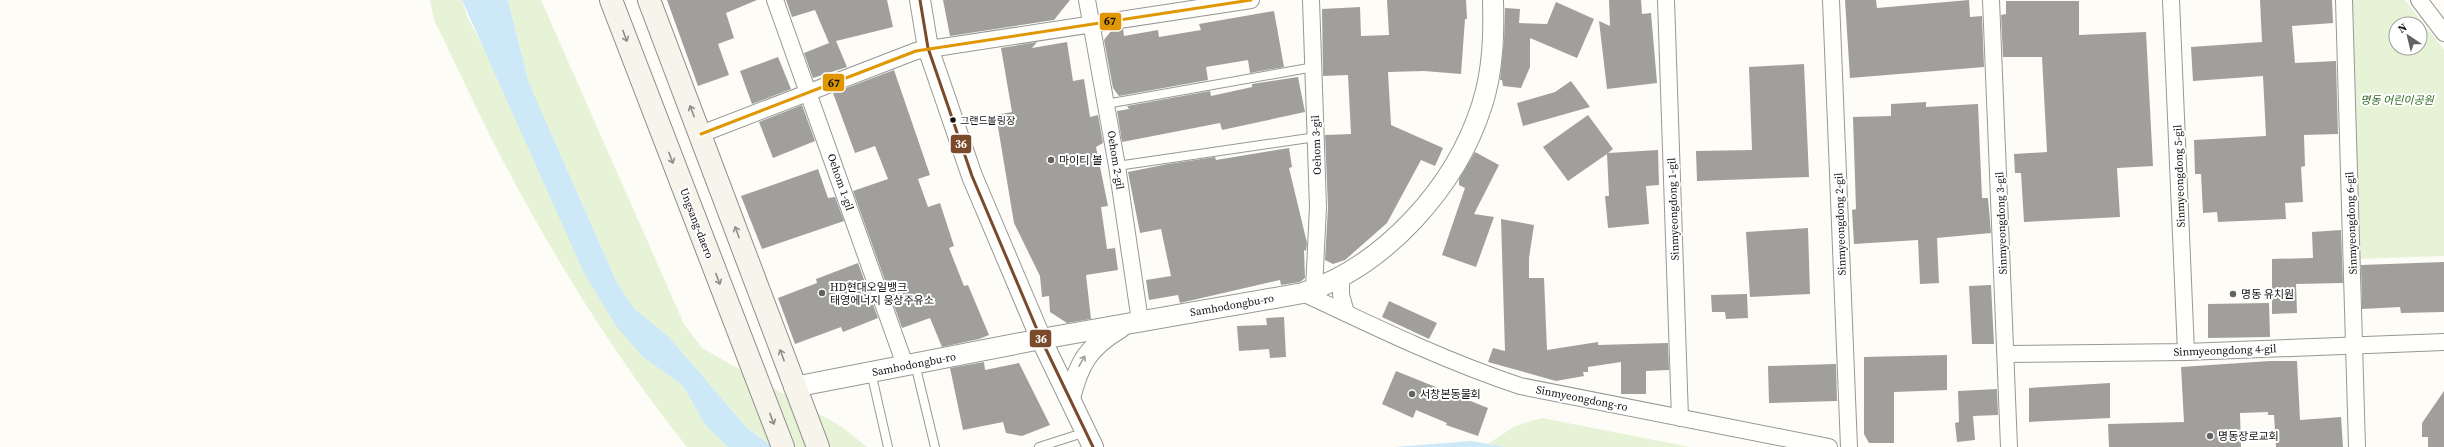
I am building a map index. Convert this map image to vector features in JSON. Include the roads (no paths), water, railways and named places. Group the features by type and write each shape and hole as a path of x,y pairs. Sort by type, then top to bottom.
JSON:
{"main road":[{"name":"Ungsang-daero","path":"611,0 783,447"},
{"path":"649,0 701,134 797,395 818,447"}],"street":[{"name":"Oehom 1-gil","path":"775,0 910,365"},
{"path":"920,0 928,48 972,176 1041,339 1090,440"},
{"name":"Oehom 2-gil","path":"1086,0 1117,166 1135,322"},
{"path":"701,134 809,91 916,51 928,48 1091,26 1251,0"},
{"name":"Oehom 3-gil","path":"1309,291 1318,207 1311,0"},
{"name":"Samhodongbu-ro","path":"797,395 871,372 1041,339 1309,291 1341,278 1379,251 1408,224 1434,195 1467,140 1482,106 1490,70 1493,32 1493,0"},
{"name":"Sinmyeongdong 1-gil","path":"1666,0 1680,418"},
{"name":"Sinmyeongdong 2-gil","path":"1831,0 1848,447"},
{"name":"Sinmyeongdong 3-gil","path":"1991,0 2009,447"},
{"name":"Sinmyeongdong 5-gil","path":"2171,0 2186,352"},
{"name":"Sinmyeongdong 6-gil","path":"2344,0 2357,447"},
{"path":"2419,0 2444,33"},
{"path":"1341,278 1341,295 1346,313"},
{"name":"Sinmyeongdong-ro","path":"1309,291 1346,313 1401,340 1471,370 1520,386 1829,447"},
{"path":"1070,398 1076,373 1085,356 1097,344 1135,322"},
{"name":"Sinmyeongdong 4-gil","path":"2006,354 2186,352 2444,342"}],"lane":[{"path":"1106,104 1314,67"},
{"path":"1117,166 1316,137"},
{"path":"910,365 935,447"},
{"path":"871,372 888,447"},
{"path":"1039,447 1090,440"}],"water":[{"path":"462,0 508,0 529,83 617,283 635,309 668,336 747,428 773,447 728,447 706,426 683,386 642,356 617,327 584,273"},
{"path":"1471,441 1507,447 1395,447"}],"place":[{"name":"그랜드볼링장","path":"953,120"},
{"name":"마이티 볼","path":"1051,160"},
{"name":"HD현대오일뱅크 태영에너지 웅상주유소","path":"822,293"},
{"name":"명동 유치원","path":"2233,294"},
{"name":"서창본동물회","path":"1412,394"},
{"name":"명동장로교회","path":"2210,436"}],"park label":[{"name":"명동 어린이공원","path":"2397,100"}]}
